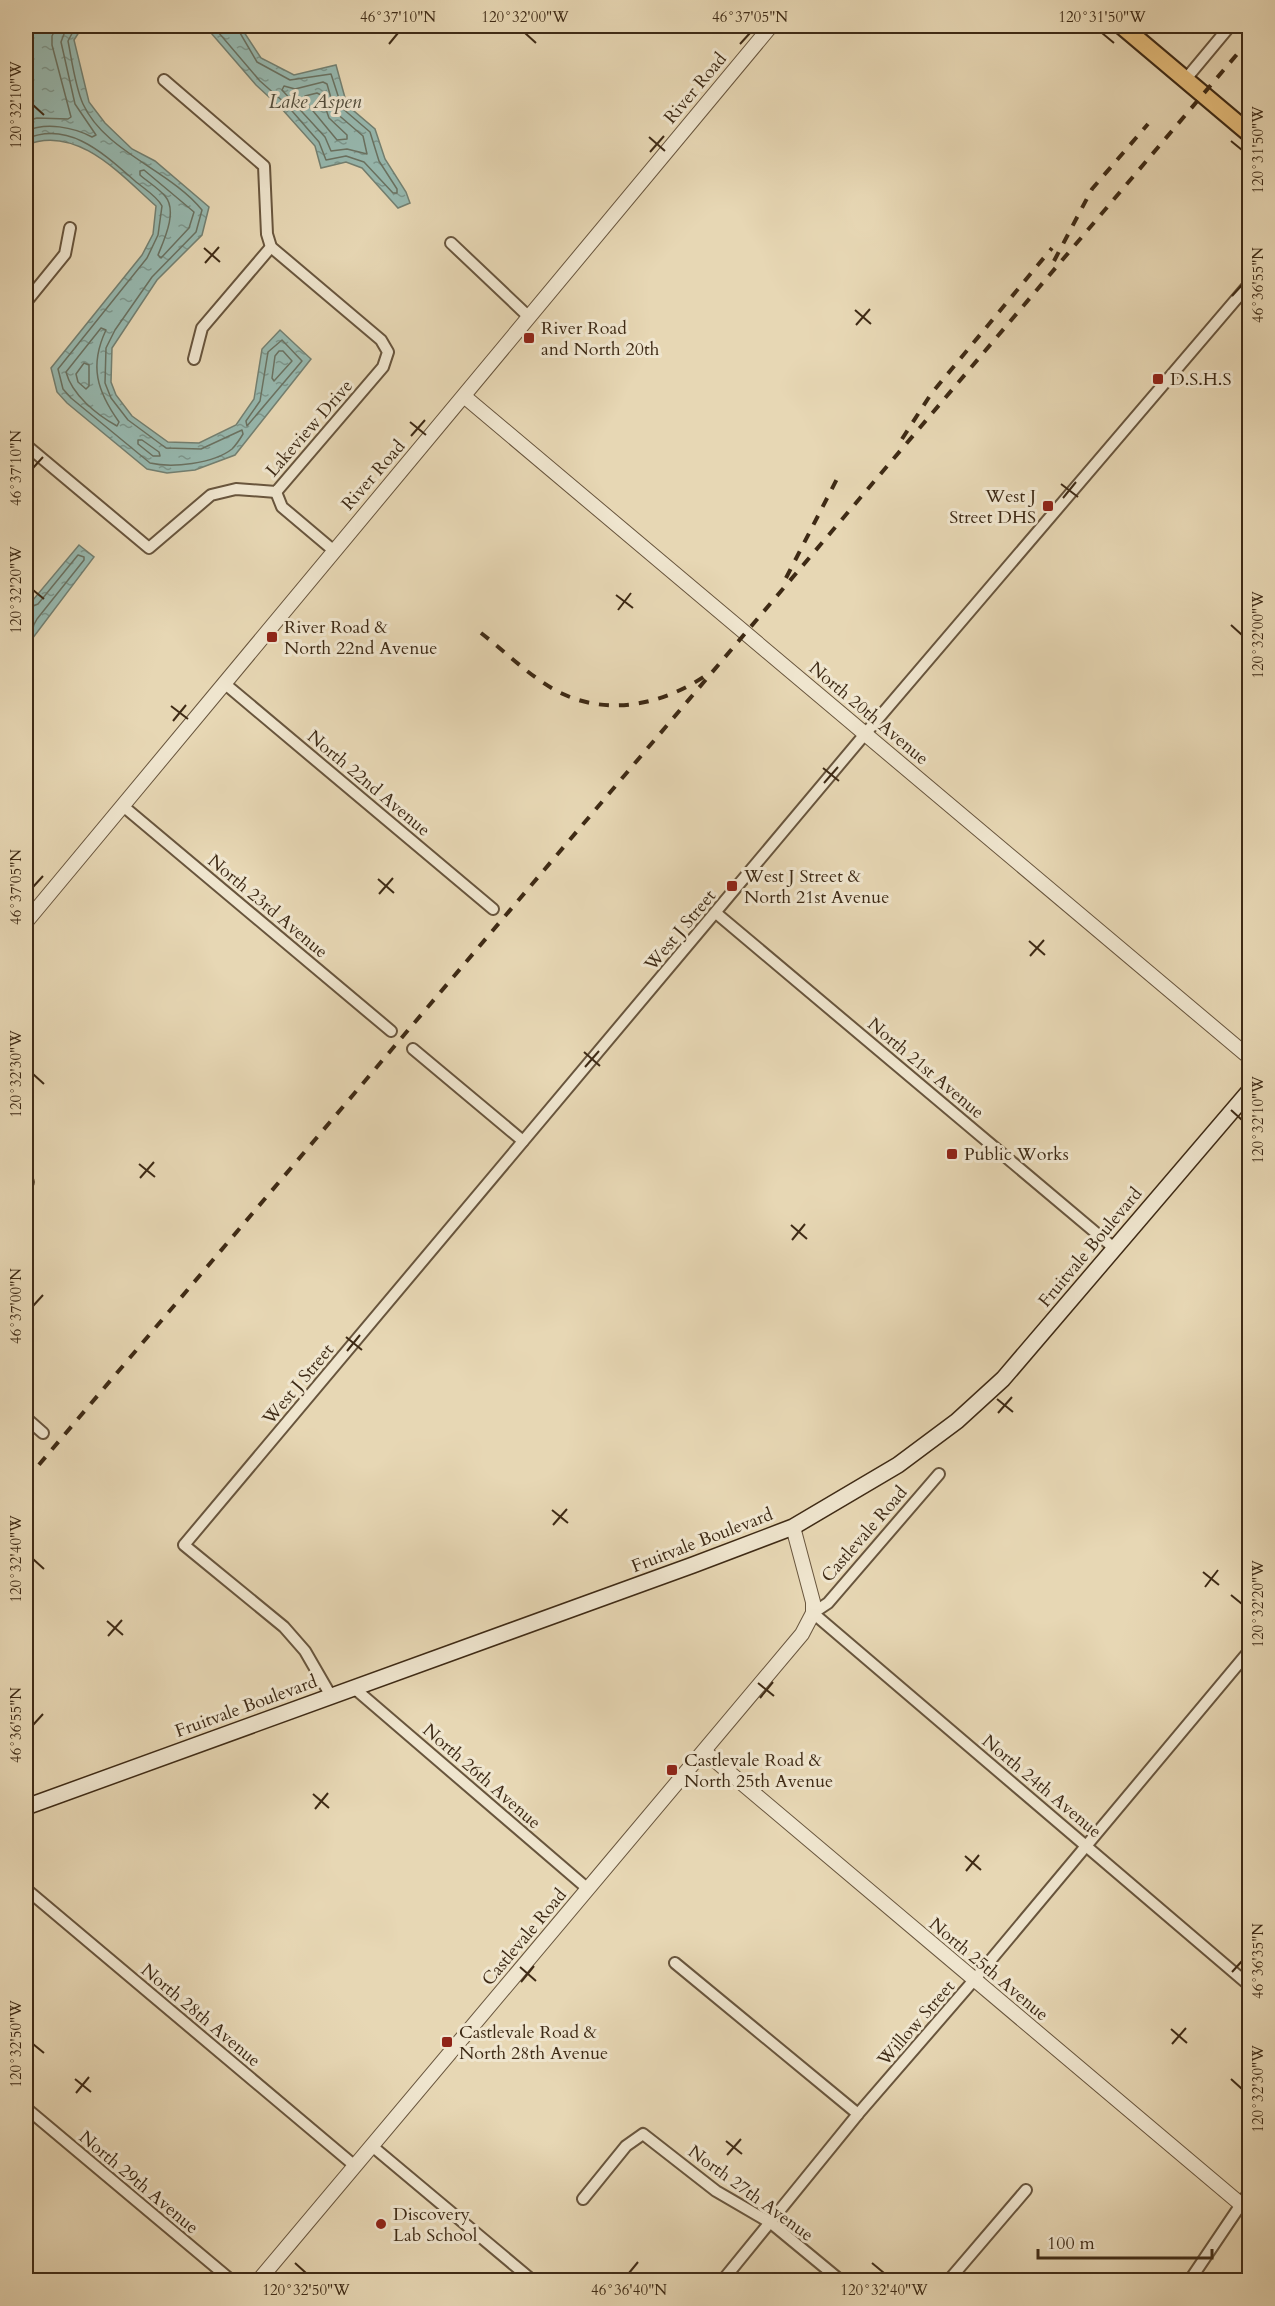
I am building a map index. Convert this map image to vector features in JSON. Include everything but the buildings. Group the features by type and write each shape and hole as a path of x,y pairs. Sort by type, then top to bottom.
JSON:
{"main road":[{"path":"1122,26 1250,134"},
{"name":"Fruitvale Boulevard","path":"26,1807 793,1527 898,1465 957,1421 1003,1379 1250,1090"}],"street":[{"name":"River Road","path":"26,921 333,550 465,397 771,26"},
{"path":"1185,80 1230,26"},
{"path":"164,80 264,166 267,234 271,247 202,328 194,359"},
{"path":"26,302 64,254 70,228"},
{"path":"451,243 529,317"},
{"name":"Lakeview Drive","path":"26,445 149,548 211,495 236,489 276,492 383,367 388,352 381,340 271,247"},
{"name":"West J Street","path":"331,1696 305,1651 284,1627 184,1545 865,734 1250,283"},
{"name":"North 20th Avenue","path":"465,397 1250,1058"},
{"path":"276,492 282,507 333,550"},
{"name":"North 22nd Avenue","path":"224,683 493,909"},
{"name":"North 23rd Avenue","path":"123,806 391,1031"},
{"name":"North 21st Avenue","path":"716,913 1114,1248"},
{"path":"413,1049 523,1141"},
{"path":"26,1418 43,1433"},
{"name":"Castlevale Road","path":"813,1613 828,1603 939,1474"},
{"name":"Castlevale Road","path":"258,2280 705,1752 802,1634 813,1613 813,1602 793,1527"},
{"name":"North 24th Avenue","path":"813,1613 1250,1986"},
{"name":"Willow Street","path":"723,2280 858,2114 974,1980 1250,1650"},
{"name":"North 26th Avenue","path":"354,1688 588,1889"},
{"name":"North 25th Avenue","path":"705,1752 1244,2208"},
{"name":"North 28th Avenue","path":"26,1889 354,2166"},
{"path":"675,1963 858,2114"},
{"name":"North 29th Avenue","path":"26,2108 231,2280"},
{"name":"North 27th Avenue","path":"582,2199 626,2146 643,2134 716,2191 771,2223 840,2280"},
{"path":"372,2145 532,2280"},
{"path":"949,2280 1026,2190"},
{"path":"1190,2280 1244,2208 1250,2191"}],"water":[{"path":"26,26 83,26 74,40 89,102 105,123 132,149 155,161 209,207 202,235 157,280 112,348 111,382 116,395 132,416 168,442 199,443 236,425 254,399 262,349 280,330 311,359 235,455 195,470 167,473 147,469 67,403 57,392 51,368 142,255 153,234 156,206 113,168 80,147 63,141 45,140 26,145"},
{"name":"Lake Aspen","path":"205,26 240,26 261,58 294,75 336,65 347,105 375,129 385,159 406,192 410,203 398,208 362,168 346,162 321,168 315,146 281,108 256,85"},
{"path":"79,545 94,557 26,647 26,603 33,600"}],"railway":[{"path":"26,1480 1250,39"},
{"path":"1054,261 1092,189 1148,124"},
{"path":"902,439 931,394 1052,248"},
{"path":"786,578 839,475"},
{"path":"481,633 531,674 563,694 581,701 599,704 636,704 672,694 705,676"}],"place":[{"name":"River Road and North 20th","path":"529,338"},
{"name":"D.S.H.S","path":"1158,379"},
{"name":"West J Street DHS","path":"1048,506"},
{"name":"River Road & North 22nd Avenue","path":"272,637"},
{"name":"West J Street & North 21st Avenue","path":"732,886"},
{"name":"Public Works","path":"952,1154"},
{"name":"Castlevale Road & North 25th Avenue","path":"672,1770"},
{"name":"Castlevale Road & North 28th Avenue","path":"447,2042"},
{"name":"Discovery Lab School","path":"381,2224"}]}
